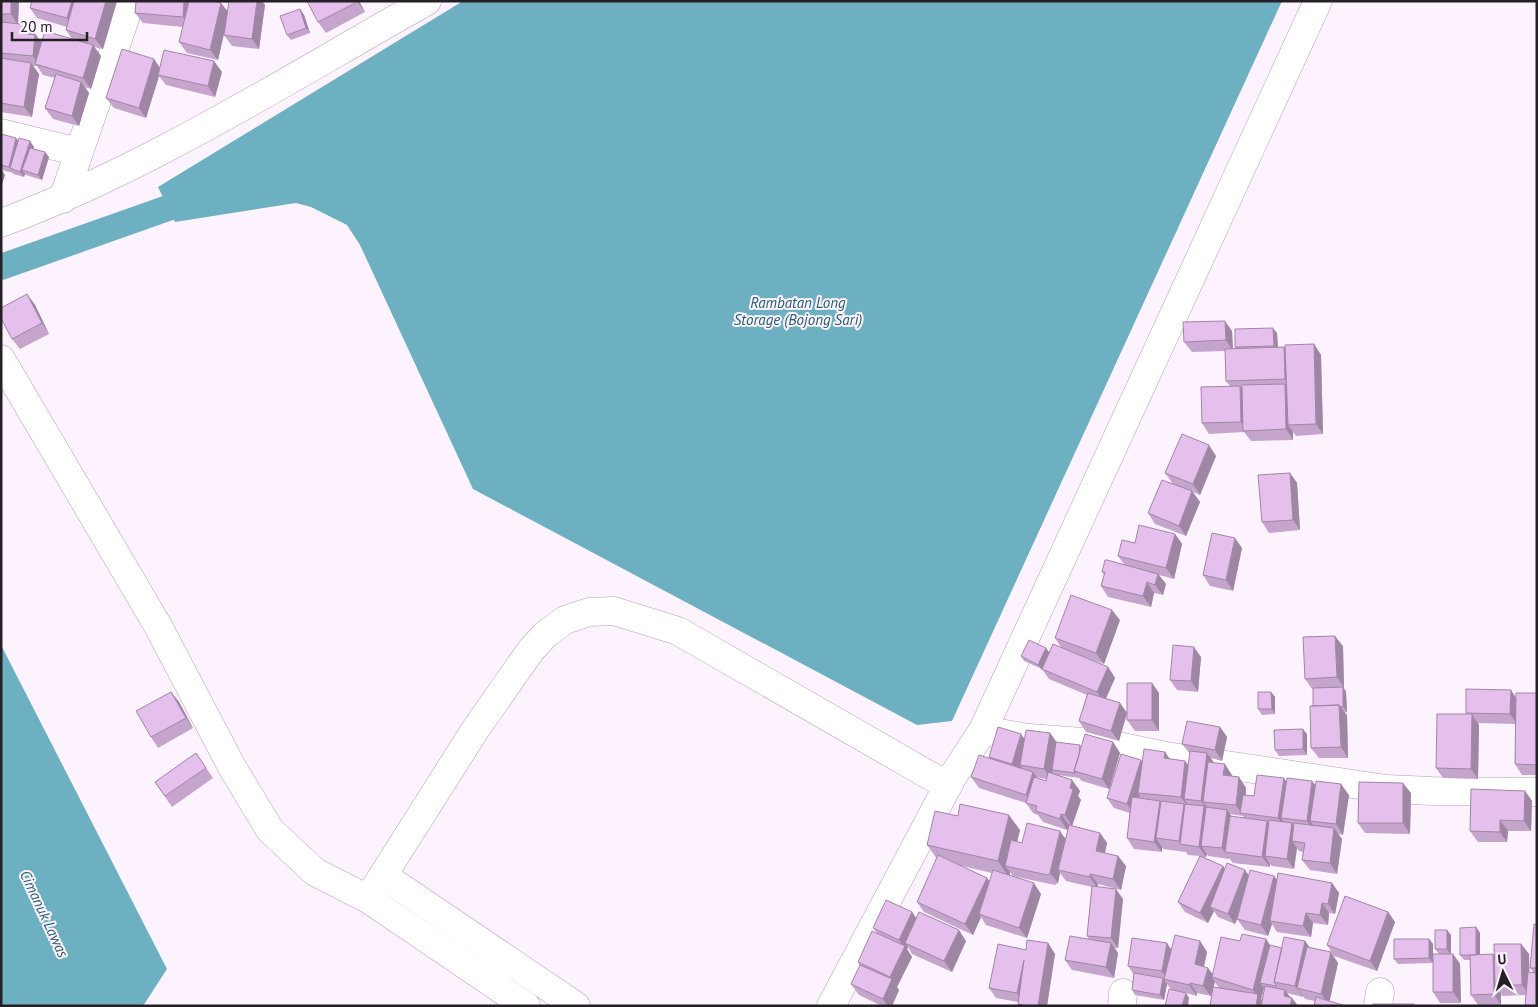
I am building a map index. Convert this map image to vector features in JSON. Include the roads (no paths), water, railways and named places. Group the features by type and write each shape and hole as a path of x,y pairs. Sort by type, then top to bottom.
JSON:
{"street":[{"path":"63,200 131,1"},
{"path":"1,223 63,200 200,129 428,1"},
{"path":"951,781 960,742 1299,1"},
{"path":"831,1006 951,781 983,730 1318,1"},
{"path":"1,133 79,152"},
{"path":"1,358 158,626 232,767 270,830 315,872 368,899 526,1006"},
{"path":"368,899 475,730 531,650 565,620 589,612 614,611 678,630 951,781"},
{"path":"983,730 1030,738 1108,744 1166,756 1386,789 1432,792 1537,792"},
{"path":"384,876 576,1006"}],"water":[{"name":"Rambatan Long Storage (Bojong Sari)","path":"463,1 1282,1 952,721 917,725 473,489 360,245 347,225 311,207 296,203 175,222 158,187"},
{"name":"Cimanuk Lawas","path":"1,645 167,969 143,1006 1,1006"}],"waterway":[{"path":"1,267 168,208"}]}
